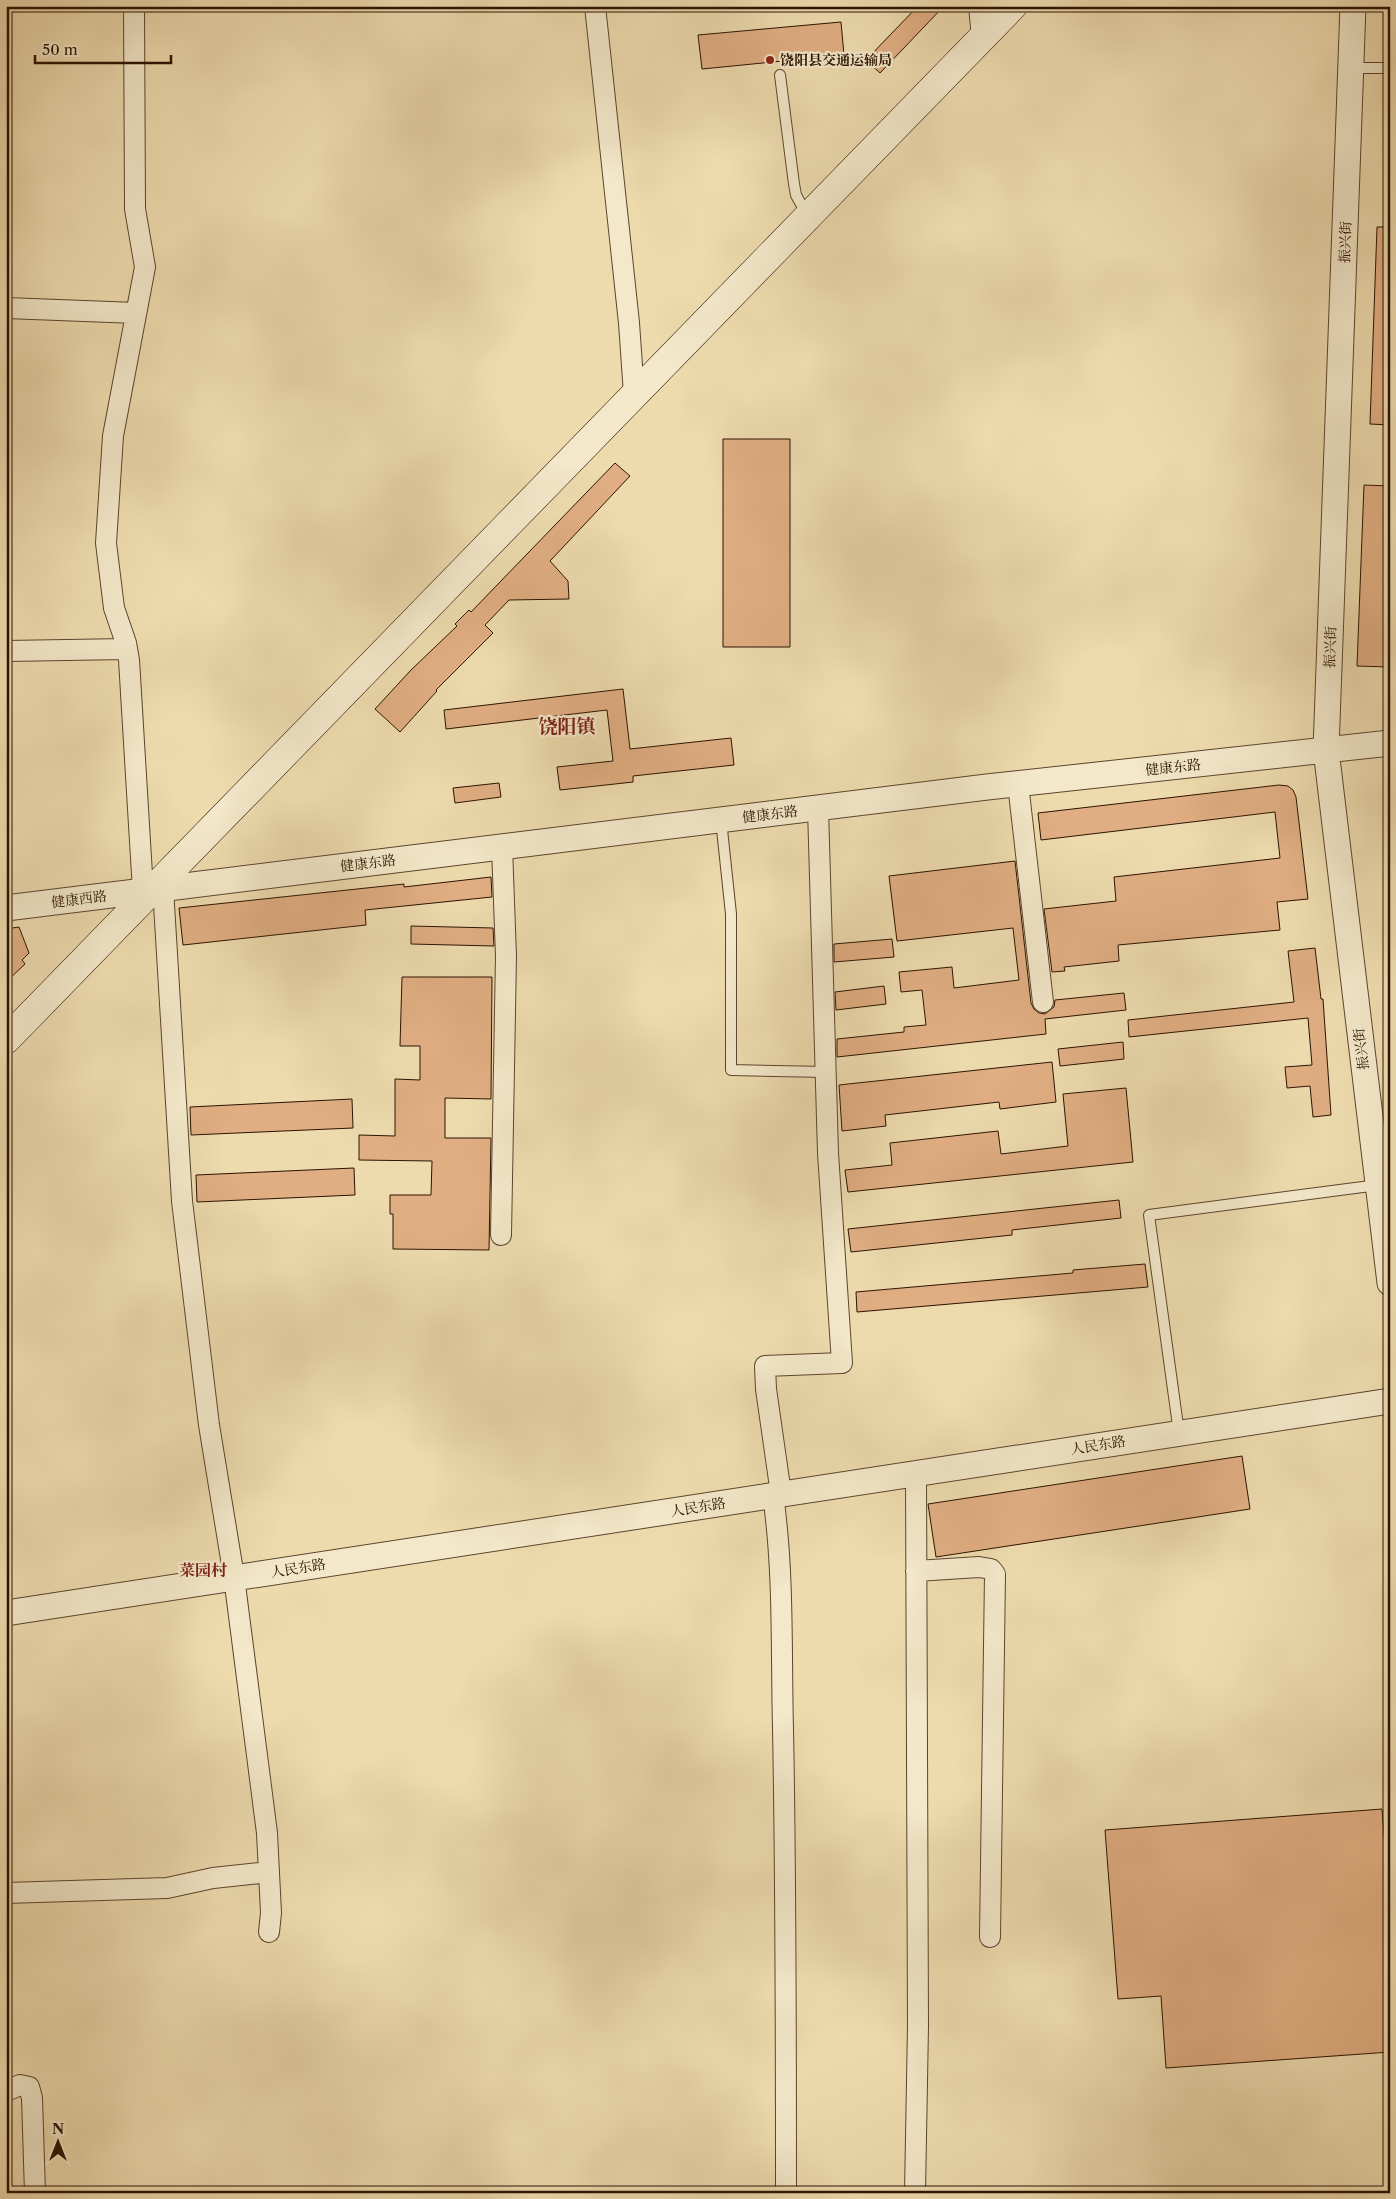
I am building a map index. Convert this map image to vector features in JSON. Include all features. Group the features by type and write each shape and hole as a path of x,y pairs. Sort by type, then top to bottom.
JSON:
{"main road":[{"path":"6,1040 1013,6"}],"street":[{"path":"134,6 135,209 145,267 113,436 106,543 114,608 127,649 182,1201 209,1426 234,1578 267,1833 271,1913 269,1932"},
{"path":"596,6 628,313 634,394"},
{"path":"980,6 982,38"},
{"name":"振兴街","path":"1353,6 1326,750 1390,1283"},
{"path":"6,308 136,313"},
{"path":"6,651 127,649"},
{"name":"健康东路","path":"152,889 1018,784 1390,743"},
{"path":"1018,784 1043,1002"},
{"path":"786,2193 785,1841 780,1586 777,1494 765,1366 842,1363 828,1153 818,808"},
{"path":"501,1235 506,956 502,847"},
{"name":"健康西路","path":"6,908 152,889"},
{"name":"人民东路","path":"6,1613 1390,1401"},
{"path":"915,2193 918,2026 916,1473"},
{"path":"916,1570 979,1568 991,1569 994,1574 990,1937"},
{"path":"6,1893 167,1888 213,1878 269,1872"},
{"path":"6,2091 20,2085 29,2087 32,2098 35,2193"}],"lane":[{"path":"1351,68 1390,68"},
{"path":"780,75 796,195 808,216"},
{"path":"721,820 731,914 731,1070 826,1072"},
{"path":"1178,1433 1149,1215 1378,1185"}],"building":[{"path":"918,6 944,6 880,73 866,60"},
{"path":"841,22 844,55 702,69 698,35"},
{"path":"1377,227 1390,227 1390,425 1370,424"},
{"path":"723,439 790,439 790,647 723,647"},
{"path":"615,463 630,476 550,561 568,581 569,599 509,600 485,625 493,633 436,690 400,732 375,709 411,670 457,626 455,624 469,610 471,612"},
{"path":"1364,485 1390,486 1390,667 1357,666"},
{"path":"623,689 630,749 731,738 734,765 633,776 633,782 560,790 557,767 613,761 607,710 446,729 444,710"},
{"path":"499,783 501,797 455,803 453,788"},
{"path":"1279,785 1288,786 1293,790 1296,797 1308,899 1277,902 1280,930 1118,945 1119,961 1064,967 1065,971 1052,972 1044,909 1116,901 1114,877 1280,858 1275,812 1041,840 1038,813"},
{"path":"1015,861 1031,1003 1034,1009 1039,1013 1045,1014 1054,1007 1055,1000 1124,993 1126,1010 1045,1019 1046,1034 837,1057 837,1039 904,1032 904,1027 926,1025 922,990 901,992 899,972 952,967 954,988 1019,980 1013,928 897,941 889,876"},
{"path":"491,877 492,897 365,910 366,925 183,945 179,908 404,884 404,887"},
{"path":"411,926 493,928 494,946 411,944"},
{"path":"19,927 29,953 22,960 25,964 6,982 6,929"},
{"path":"892,939 894,957 834,962 834,944"},
{"path":"1315,948 1321,999 1323,999 1331,1115 1313,1117 1310,1086 1287,1088 1285,1067 1312,1065 1308,1018 1129,1037 1128,1020 1294,1002 1288,951"},
{"path":"402,977 492,977 491,1099 445,1098 445,1138 491,1138 489,1250 393,1249 393,1214 390,1214 390,1195 431,1195 432,1161 359,1160 359,1135 395,1136 395,1079 420,1080 420,1046 400,1046"},
{"path":"884,986 886,1004 836,1010 835,992"},
{"path":"1123,1042 1124,1059 1060,1066 1058,1049"},
{"path":"1052,1062 1056,1102 1000,1109 999,1102 885,1115 886,1126 842,1131 839,1085"},
{"path":"1126,1088 1133,1162 848,1192 845,1170 892,1165 890,1143 998,1131 1001,1154 1068,1146 1063,1094"},
{"path":"352,1099 353,1128 191,1135 190,1107"},
{"path":"354,1168 355,1195 197,1202 196,1175"},
{"path":"1119,1200 1121,1218 1012,1230 1012,1235 851,1252 848,1229"},
{"path":"1145,1264 1148,1287 857,1312 856,1292 1073,1273 1073,1270"},
{"path":"1242,1456 1250,1509 936,1557 928,1504"},
{"path":"1382,1809 1390,1917 1390,2052 1166,2068 1161,1996 1118,1999 1105,1830"}],"place":[{"name":"饶阳县交通运输局","path":"770,60"}],"district":[{"name":"饶阳镇","path":"567,726"},
{"name":"菜园村","path":"203,1570"}]}
